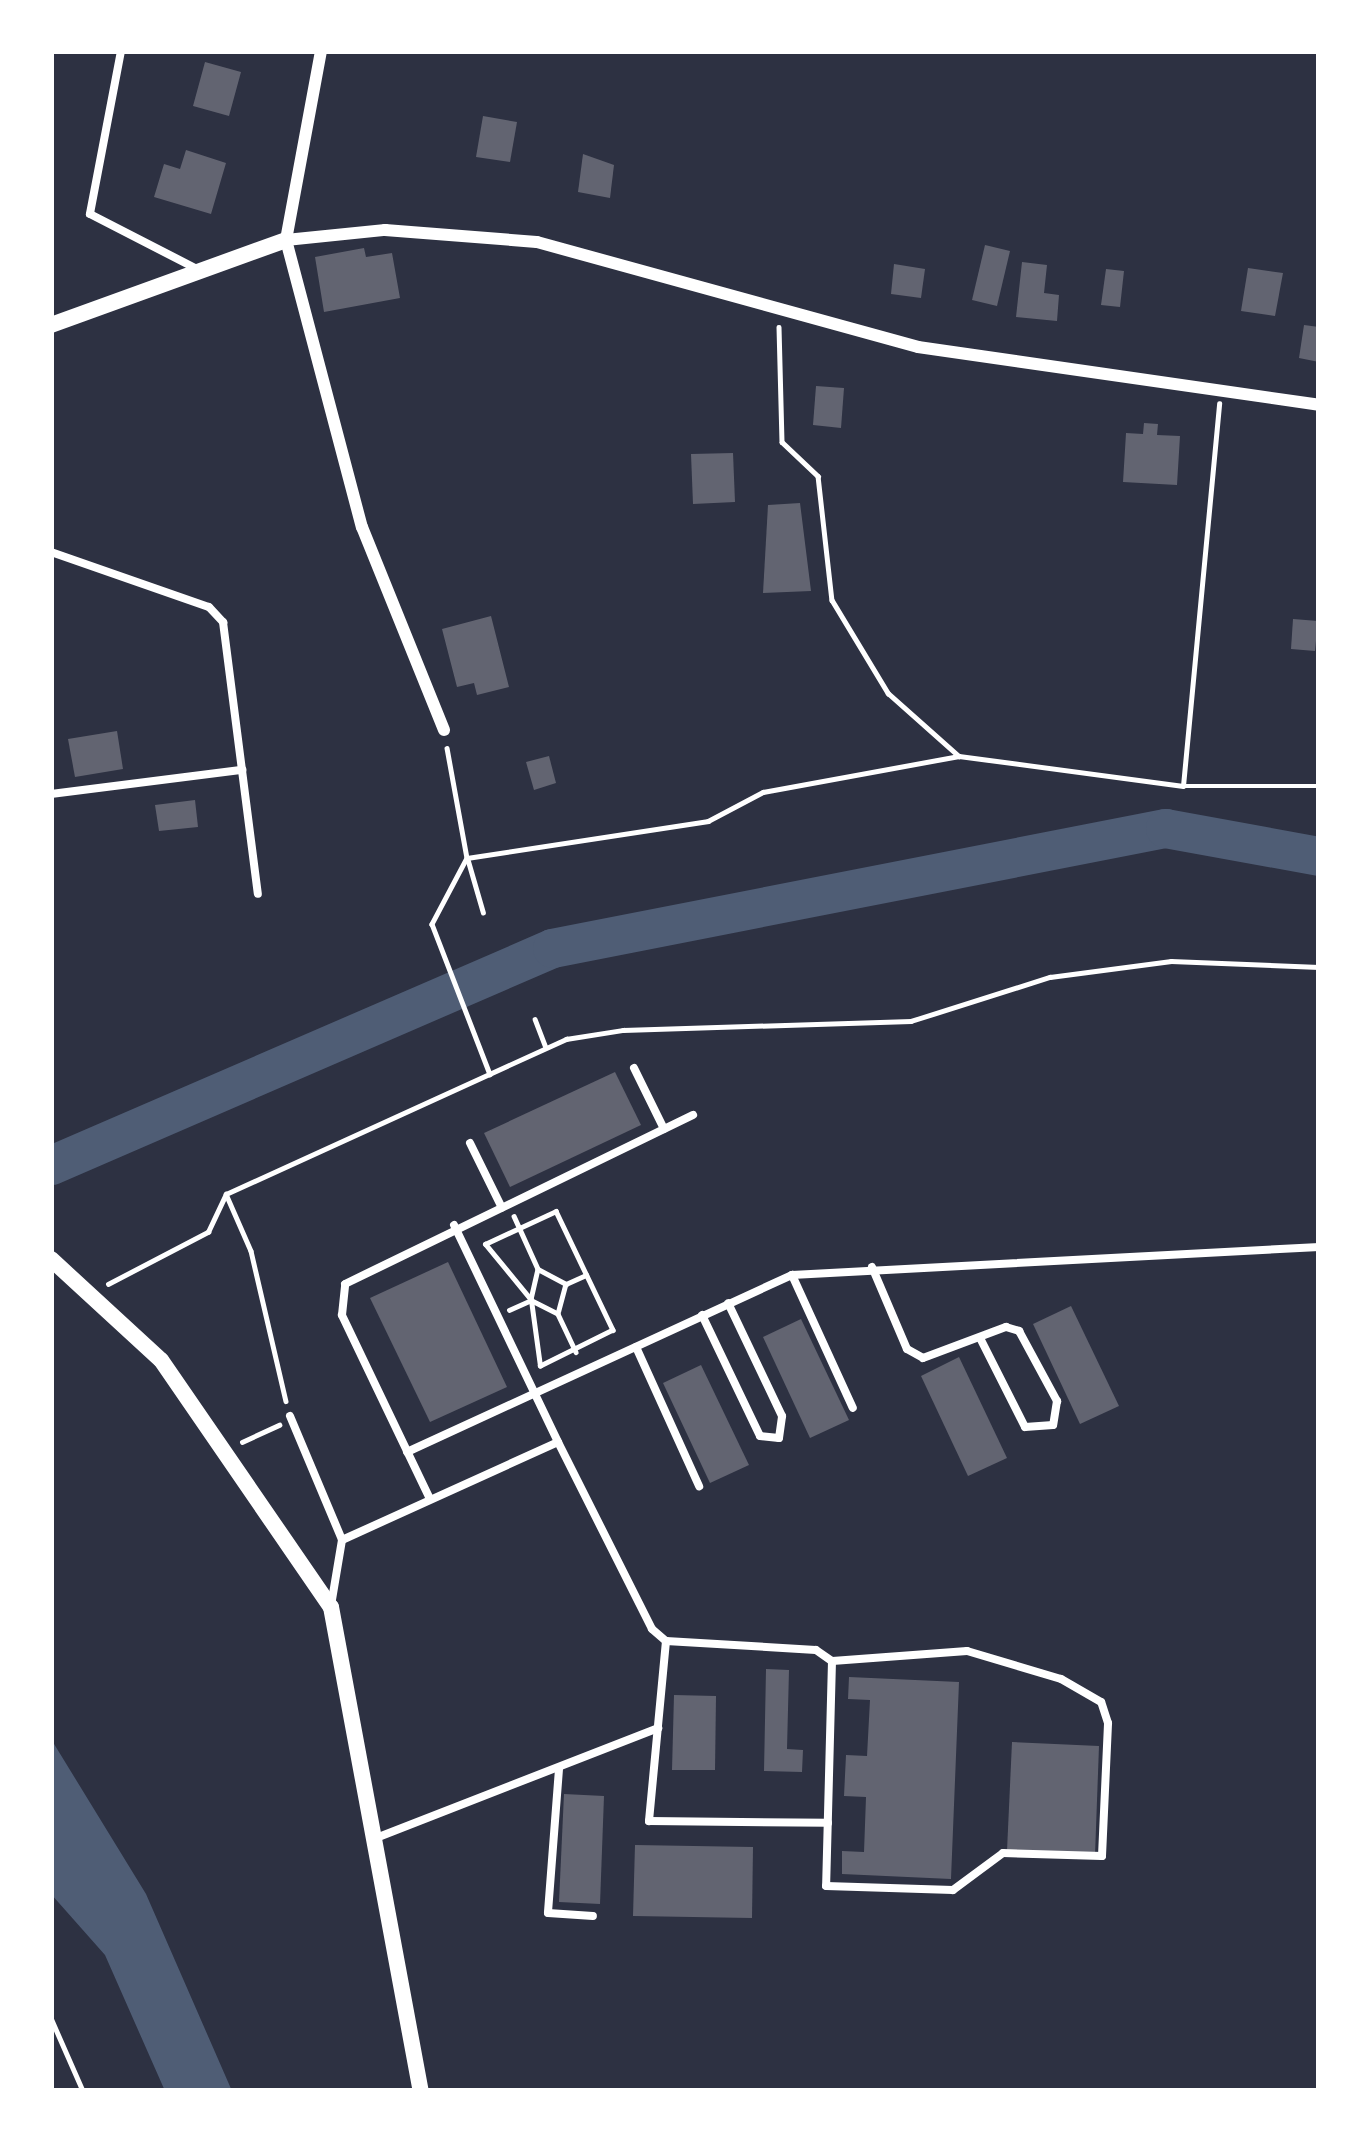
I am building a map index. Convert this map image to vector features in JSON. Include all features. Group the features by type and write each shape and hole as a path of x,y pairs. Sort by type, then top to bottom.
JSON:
{"street":[{"path":"321,51 286,240 362,527 444,730"},
{"path":"51,325 286,240 386,230 537,242 918,347 1319,405"},
{"path":"51,1259 161,1360 332,1607 421,2091"}],"lane":[{"path":"121,51 90,214 200,271"},
{"path":"51,552 209,607 223,622 258,894"},
{"path":"51,794 242,770"},
{"path":"634,1068 664,1129"},
{"path":"430,1499 339,1298 345,1284 692,1115"},
{"path":"470,1143 506,1206"},
{"path":"456,1228 652,1629 666,1641 816,1650 832,1661 967,1651 1079,1686 1101,1702 1108,1723 1102,1856 1003,1853 953,1890 826,1886 832,1661"},
{"path":"407,1452 792,1275 1319,1246"},
{"path":"872,1267 913,1354 930,1359 1006,1327 1024,1336 1057,1401 1053,1425 1024,1427 980,1338"},
{"path":"792,1275 854,1408"},
{"path":"702,1316 760,1436 773,1441 785,1429 782,1416 728,1303"},
{"path":"636,1347 699,1486"},
{"path":"290,1415 342,1540 332,1607"},
{"path":"342,1540 558,1442"},
{"path":"666,1641 649,1821 828,1823"},
{"path":"374,1838 658,1728"},
{"path":"560,1769 548,1913 593,1916"}],"path":[{"path":"778,308 782,442 818,476 832,600 887,693 959,756"},
{"path":"1183,786 1220,391"},
{"path":"444,730 467,858 483,914"},
{"path":"467,858 708,820 763,791 959,756 1183,786 1319,786"},
{"path":"467,858 432,924 490,1074"},
{"path":"95,1296 113,1278 208,1232 226,1194 546,1047 623,1030 910,1021 1050,977 1171,961 1319,967"},
{"path":"536,1019 546,1047"},
{"path":"218,1442 253,1442 290,1415 250,1251 226,1194"},
{"path":"506,1206 538,1269 566,1284"},
{"path":"538,1269 531,1300 540,1366 575,1349 613,1330 556,1211 485,1244 531,1300 558,1314 575,1349 585,1371"},
{"path":"566,1284 586,1275"},
{"path":"558,1314 566,1284"},
{"path":"498,1316 531,1300"},
{"path":"51,2018 83,2091"}],"water":[{"path":"51,1739 146,1894 232,2091 165,2091 105,1955 51,1894"}],"building":[{"path":"205,62 241,72 229,116 193,106"},
{"path":"483,116 517,122 510,162 476,157"},
{"path":"186,150 226,163 211,214 154,197 164,164 180,169"},
{"path":"583,154 614,165 610,198 578,192"},
{"path":"985,245 1010,251 997,306 972,300"},
{"path":"364,248 366,257 392,253 400,298 324,312 315,257"},
{"path":"1022,262 1047,265 1044,293 1059,295 1057,321 1016,317"},
{"path":"894,264 925,269 921,298 891,294"},
{"path":"1248,268 1283,273 1275,316 1241,311"},
{"path":"1106,269 1124,271 1120,307 1101,305"},
{"path":"1304,325 1319,327 1319,362 1299,358"},
{"path":"816,386 844,388 841,428 813,425"},
{"path":"1144,423 1158,424 1157,435 1180,436 1177,485 1123,482 1126,433 1143,434"},
{"path":"733,453 735,502 693,504 691,454"},
{"path":"800,503 811,591 763,593 768,505"},
{"path":"491,616 509,687 477,695 474,683 457,687 442,629"},
{"path":"1293,619 1318,621 1315,651 1291,649"},
{"path":"117,731 123,769 75,777 68,739"},
{"path":"549,756 556,783 534,790 526,762"},
{"path":"195,800 198,827 159,831 155,805"},
{"path":"615,1072 641,1125 510,1187 484,1133"},
{"path":"448,1262 507,1387 430,1422 370,1298"},
{"path":"1071,1306 1119,1406 1080,1424 1033,1324"},
{"path":"801,1319 849,1420 810,1438 763,1337"},
{"path":"959,1357 1007,1458 968,1476 921,1376"},
{"path":"701,1365 749,1465 710,1483 663,1383"},
{"path":"766,1669 789,1670 787,1749 803,1750 802,1772 764,1771"},
{"path":"849,1677 959,1682 951,1879 842,1874 842,1851 864,1852 866,1797 844,1796 846,1755 867,1756 870,1700 848,1699"},
{"path":"674,1695 716,1696 715,1770 672,1770"},
{"path":"1012,1742 1099,1746 1095,1855 1007,1851"},
{"path":"564,1794 604,1796 600,1904 559,1902"},
{"path":"635,1845 753,1847 752,1918 633,1916"}],"waterway":[{"path":"51,1165 552,948 1165,828 1319,856"}]}
